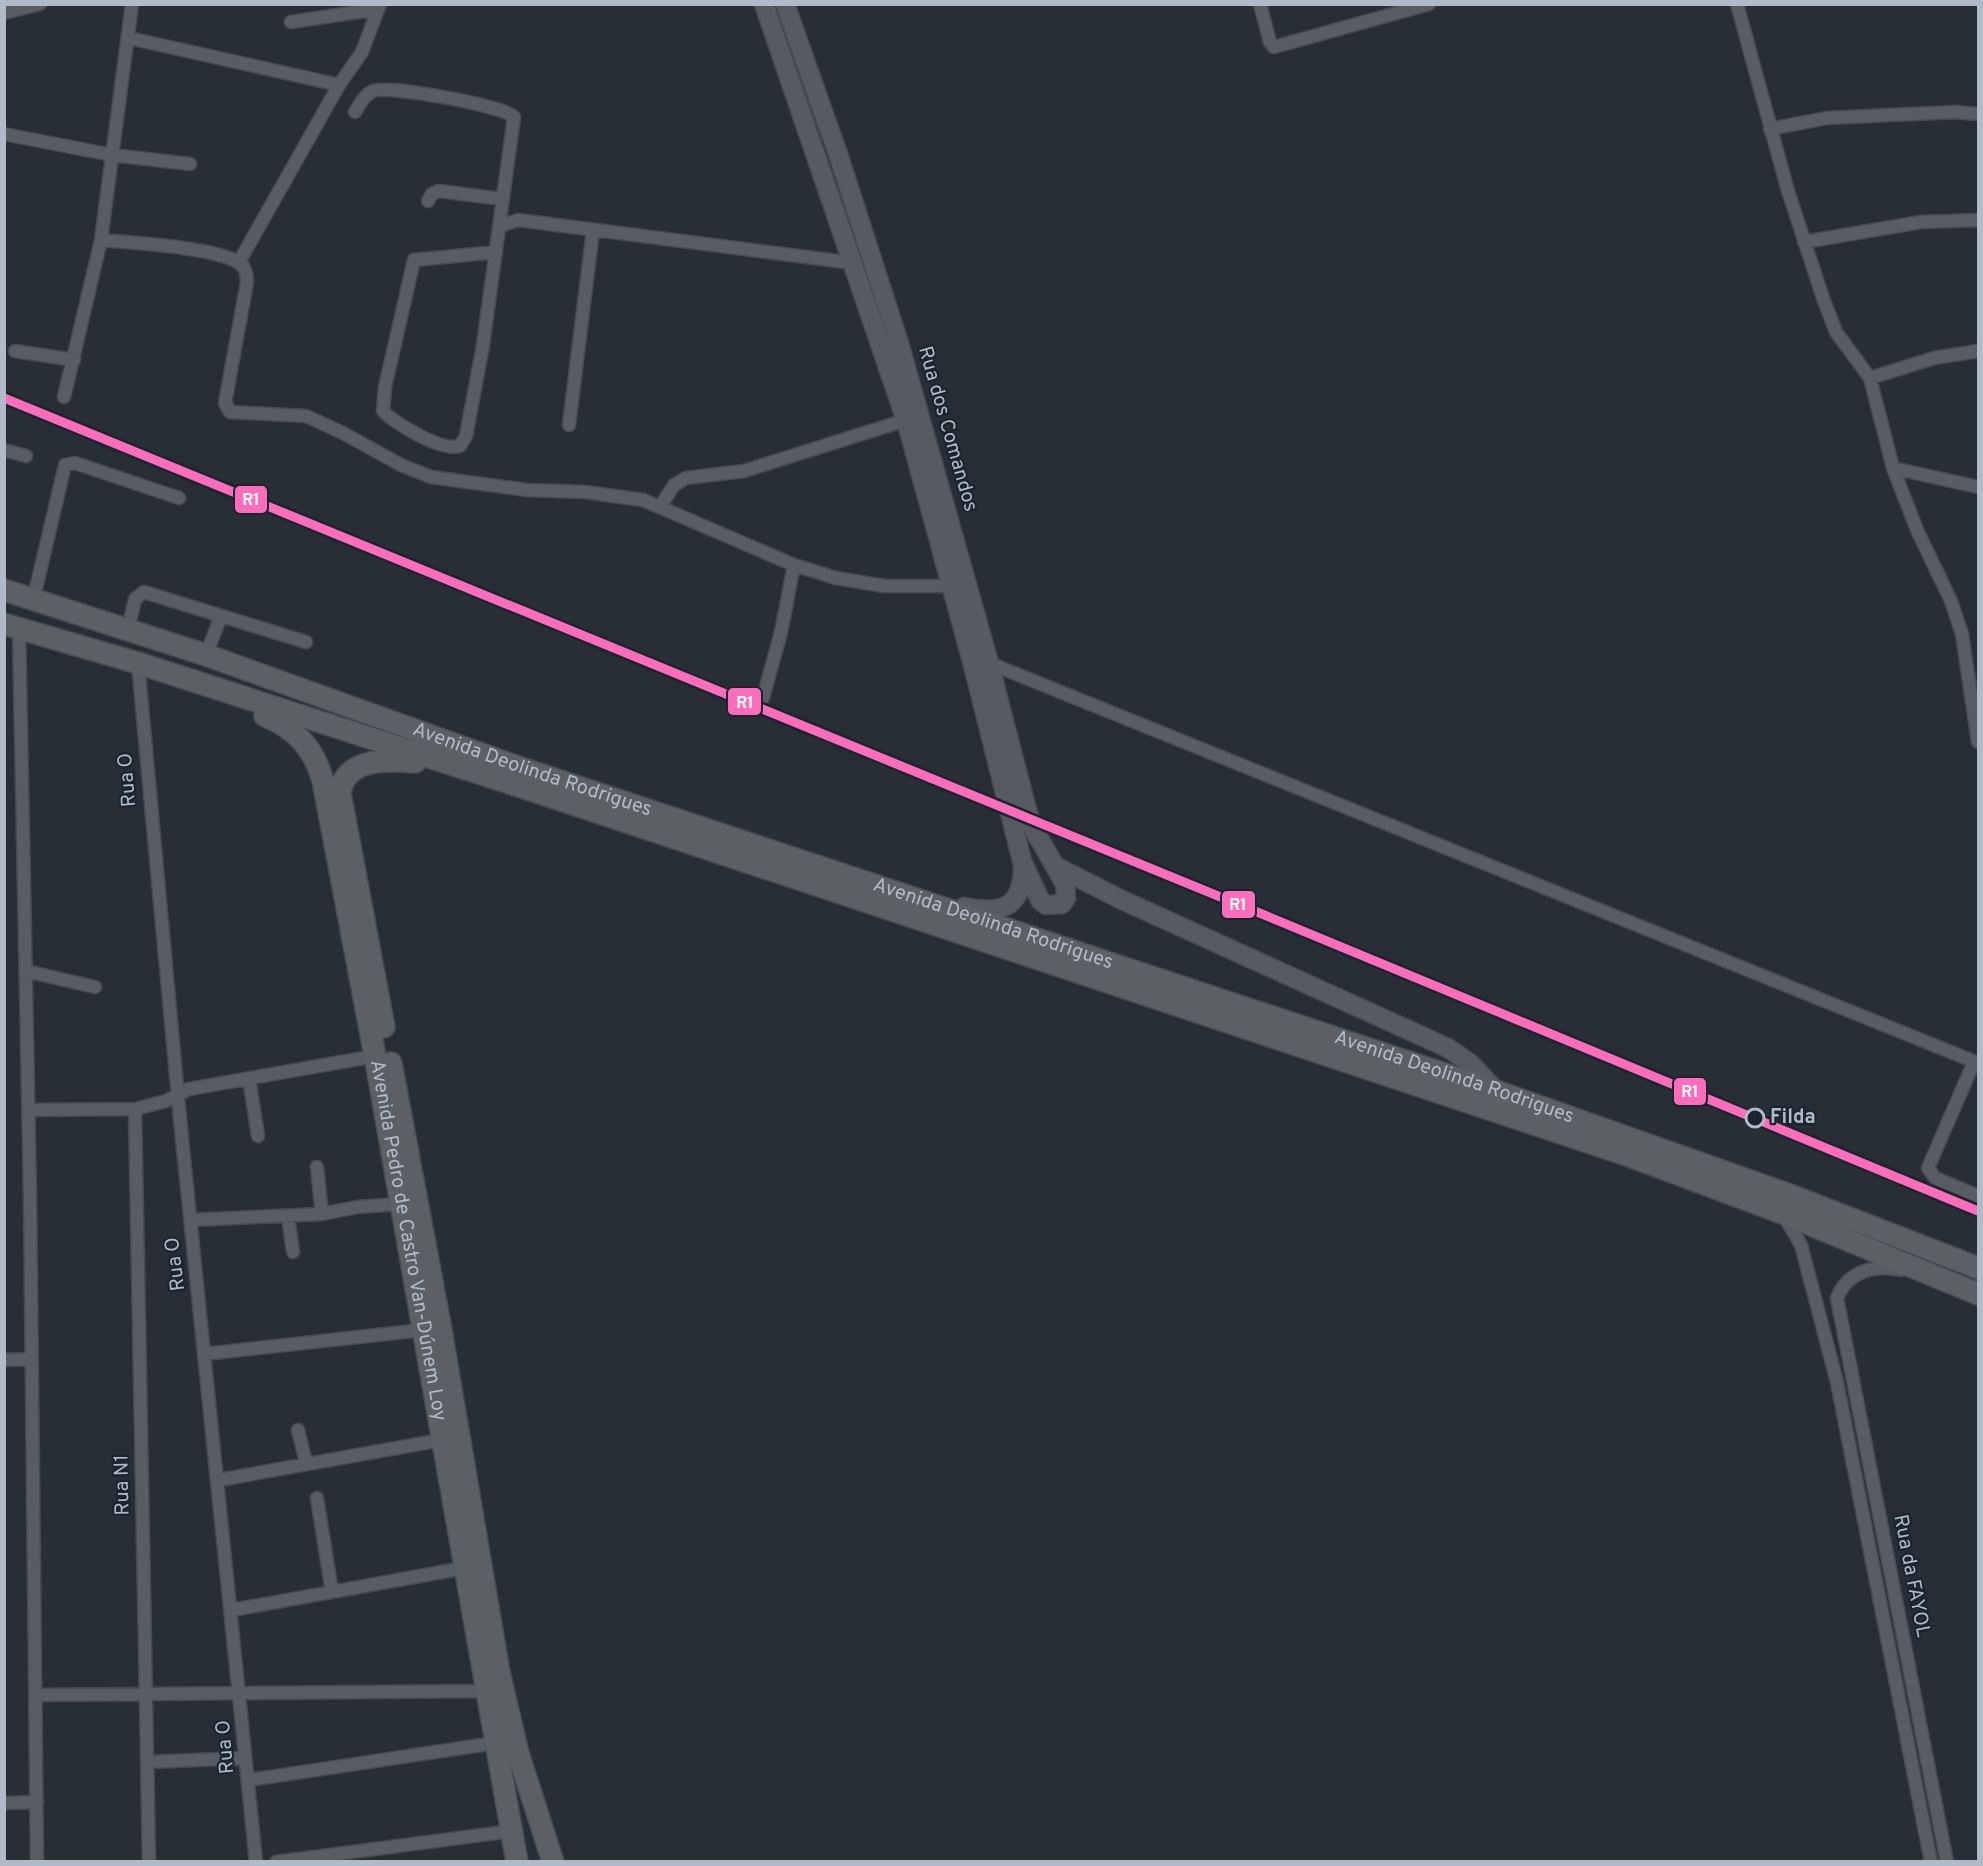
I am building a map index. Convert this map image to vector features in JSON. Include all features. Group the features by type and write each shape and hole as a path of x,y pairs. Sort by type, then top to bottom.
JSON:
{"highway":[{"name":"Avenida Deolinda Rodrigues","path":"4,590 206,656 518,767 1496,1091 1790,1195 1978,1268"},
{"name":"Avenida Deolinda Rodrigues","path":"12,626 138,663 728,855 1111,985 1624,1154 1782,1213 1971,1290"},
{"name":"Avenida Pedro de Castro Van-Dúnem Loy","path":"200,685 283,724 303,739 319,765 375,1056 441,1440 518,1862"},
{"name":"Avenida Pedro de Castro Van-Dúnem Loy","path":"448,764 386,760 372,762 351,771 345,778 340,793 440,1324 499,1672 518,1753 553,1862"}],"main road":[{"name":"Rua dos Comandos","path":"764,4 906,420 1023,861 1040,900 1046,906 1062,904 1066,898 1065,884 1032,826 989,663 899,343 838,154 784,4"},
{"path":"906,894 987,912 999,910 1009,904 1017,894 1022,879 1023,861"},
{"path":"1057,867 1122,900 1448,1048 1471,1064 1496,1091"}],"street":[{"path":"4,13 39,4"},
{"path":"64,397 101,240 132,4"},
{"path":"1260,4 1270,42 1274,47 1429,4"},
{"path":"1737,4 1770,129 1804,242 1836,332 1870,378 1893,468 1917,530 1951,600 1962,634 1978,742"},
{"path":"291,22 379,7"},
{"path":"239,262 339,85 362,52 379,7"},
{"path":"129,38 339,85"},
{"path":"355,112 365,97 373,91 391,88 511,114 514,117 500,226 483,345 466,436 460,446 450,448 395,424 383,411 385,387 414,260 496,252"},
{"path":"1770,129 1827,118 1955,112 1978,114"},
{"path":"4,134 112,155 189,164"},
{"path":"428,201 432,194 439,191 502,204 518,220"},
{"path":"500,226 518,220 854,263"},
{"path":"1804,242 1922,222 1978,220"},
{"path":"569,425 593,230"},
{"path":"101,240 170,247 239,262 247,274 247,282 225,402 230,412 306,416 343,432 401,465 431,477 527,490 627,497 660,507 794,565 862,584 912,588 951,586"},
{"path":"15,351 74,360"},
{"path":"1870,378 1934,358 1978,351"},
{"path":"660,507 675,485 686,478 744,471 906,420"},
{"path":"4,450 26,456"},
{"path":"33,601 65,465 75,463 179,498"},
{"path":"1893,468 1978,487"},
{"path":"763,698 781,632 794,565"},
{"path":"128,630 135,599 144,592 306,642"},
{"path":"206,656 221,616"},
{"path":"12,626 26,971 29,1110 37,1862"},
{"name":"Rua O","path":"138,663 178,1094 241,1695 256,1862"},
{"path":"989,663 1679,940 1977,1063 1928,1168 1935,1178 1978,1196"},
{"path":"26,971 95,987"},
{"path":"29,1110 135,1109 166,1101 189,1089 375,1056"},
{"path":"249,1078 258,1136"},
{"name":"Rua N1","path":"135,1109 148,1862"},
{"path":"317,1167 322,1214"},
{"path":"191,1220 322,1214 357,1207 400,1204"},
{"name":"Rua da FAYOL","path":"1782,1213 1801,1245 1837,1382 1930,1862"},
{"path":"288,1216 293,1252"},
{"name":"Rua da FAYOL","path":"1947,1862 1837,1298 1848,1280 1860,1272 1884,1267 1971,1290"},
{"path":"204,1353 422,1330"},
{"path":"4,1360 31,1359"},
{"path":"298,1430 306,1463"},
{"path":"219,1480 441,1440"},
{"path":"317,1498 332,1592"},
{"path":"232,1610 464,1568"},
{"path":"36,1695 241,1695 486,1690"},
{"path":"249,1780 495,1743"},
{"path":"147,1762 245,1758"},
{"path":"4,1803 38,1802"},
{"path":"276,1862 512,1831"}],"railway":[{"path":"4,398 1262,914 1978,1211"}],"transit line":[{"name":"R1","path":"4,398 1262,914 1978,1211"}],"place":[{"name":"Filda","path":"1755,1118"}]}
